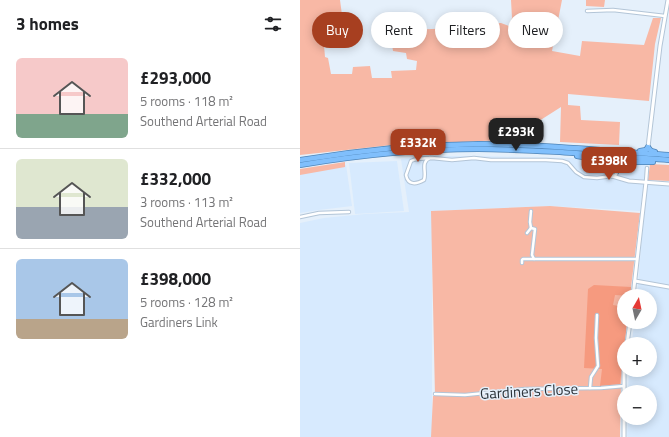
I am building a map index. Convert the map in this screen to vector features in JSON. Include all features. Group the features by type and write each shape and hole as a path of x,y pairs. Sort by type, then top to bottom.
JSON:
{"highway":[{"path":"300,160 374,150 434,145 479,144 520,145 669,155"},
{"path":"597,150 643,151 648,147 649,150 653,152 669,155"},
{"path":"300,165 392,152 449,149 520,150 669,161"},
{"path":"520,150 596,159 603,162 606,165 607,170"},
{"path":"617,171 620,165 628,162 669,161"}],"street":[{"path":"648,147 660,46 668,0"},
{"path":"586,11 613,10 665,16"},
{"path":"430,158 425,162 424,180 416,183 408,180 406,175 411,161 420,158 430,158 452,160 474,158 491,160 562,161 568,163 582,176 597,178 612,176 624,179 669,184"},
{"path":"597,178 604,176 610,166 613,165 616,168 618,175 624,179"},
{"path":"634,289 647,168"},
{"path":"607,170 608,174 612,176"},
{"path":"612,176 616,174 617,171"},
{"path":"531,211 531,228 535,229 532,255 534,259"},
{"path":"300,217 319,213 350,212"},
{"path":"527,233 531,228"},
{"path":"522,263 522,260 524,259 637,259"},
{"path":"635,281 669,287"},
{"path":"590,388 591,377 598,366 596,338 597,315"},
{"name":"Gardiners Close","path":"435,394 465,395 526,389 617,386"},
{"path":"624,425 624,437"}],"shaded area":[{"path":"300,0 340,0 342,12 312,12 312,48 324,48 325,57 328,58 331,74 352,74 353,67 370,66 372,78 392,78 391,71 416,70 417,61 407,59 406,53 393,51 393,48 427,48 427,29 435,29 435,48 500,48 501,23 508,26 508,48 553,48 552,51 580,56 582,41 644,45 653,18 661,18 655,44 649,101 568,94 568,105 580,106 581,120 620,122 619,145 560,142 561,107 528,128 529,139 392,145 300,155"},
{"path":"511,0 562,0 560,12 512,12"},
{"path":"586,0 605,0 604,7 586,6"},
{"path":"425,156 572,158 646,164 640,211 550,206 432,211 432,437 300,437 300,223 324,218 409,212 401,159"},
{"path":"397,161 404,211 355,214 349,163"},
{"path":"345,162 345,167 300,175 300,169"},
{"path":"650,164 669,165 669,181 648,180"},
{"path":"346,165 352,206 300,213 300,172"},
{"path":"648,184 669,186 669,437 627,436 628,425 657,425 657,385 628,385 629,377 657,377 657,337 633,337 633,329 657,329 657,289 638,289 644,212"},
{"path":"550,206 640,213 631,289 617,289 617,329 626,329 626,337 617,337 617,377 622,377 621,385 617,385 617,425 620,425 620,437 431,437 433,396 435,396 431,211"},
{"path":"594,285 631,287 631,289 617,289 617,295 615,295 613,305 617,306 617,329 626,329 625,337 617,337 617,377 621,377 620,384 600,386 602,369 584,368 588,289"}]}
